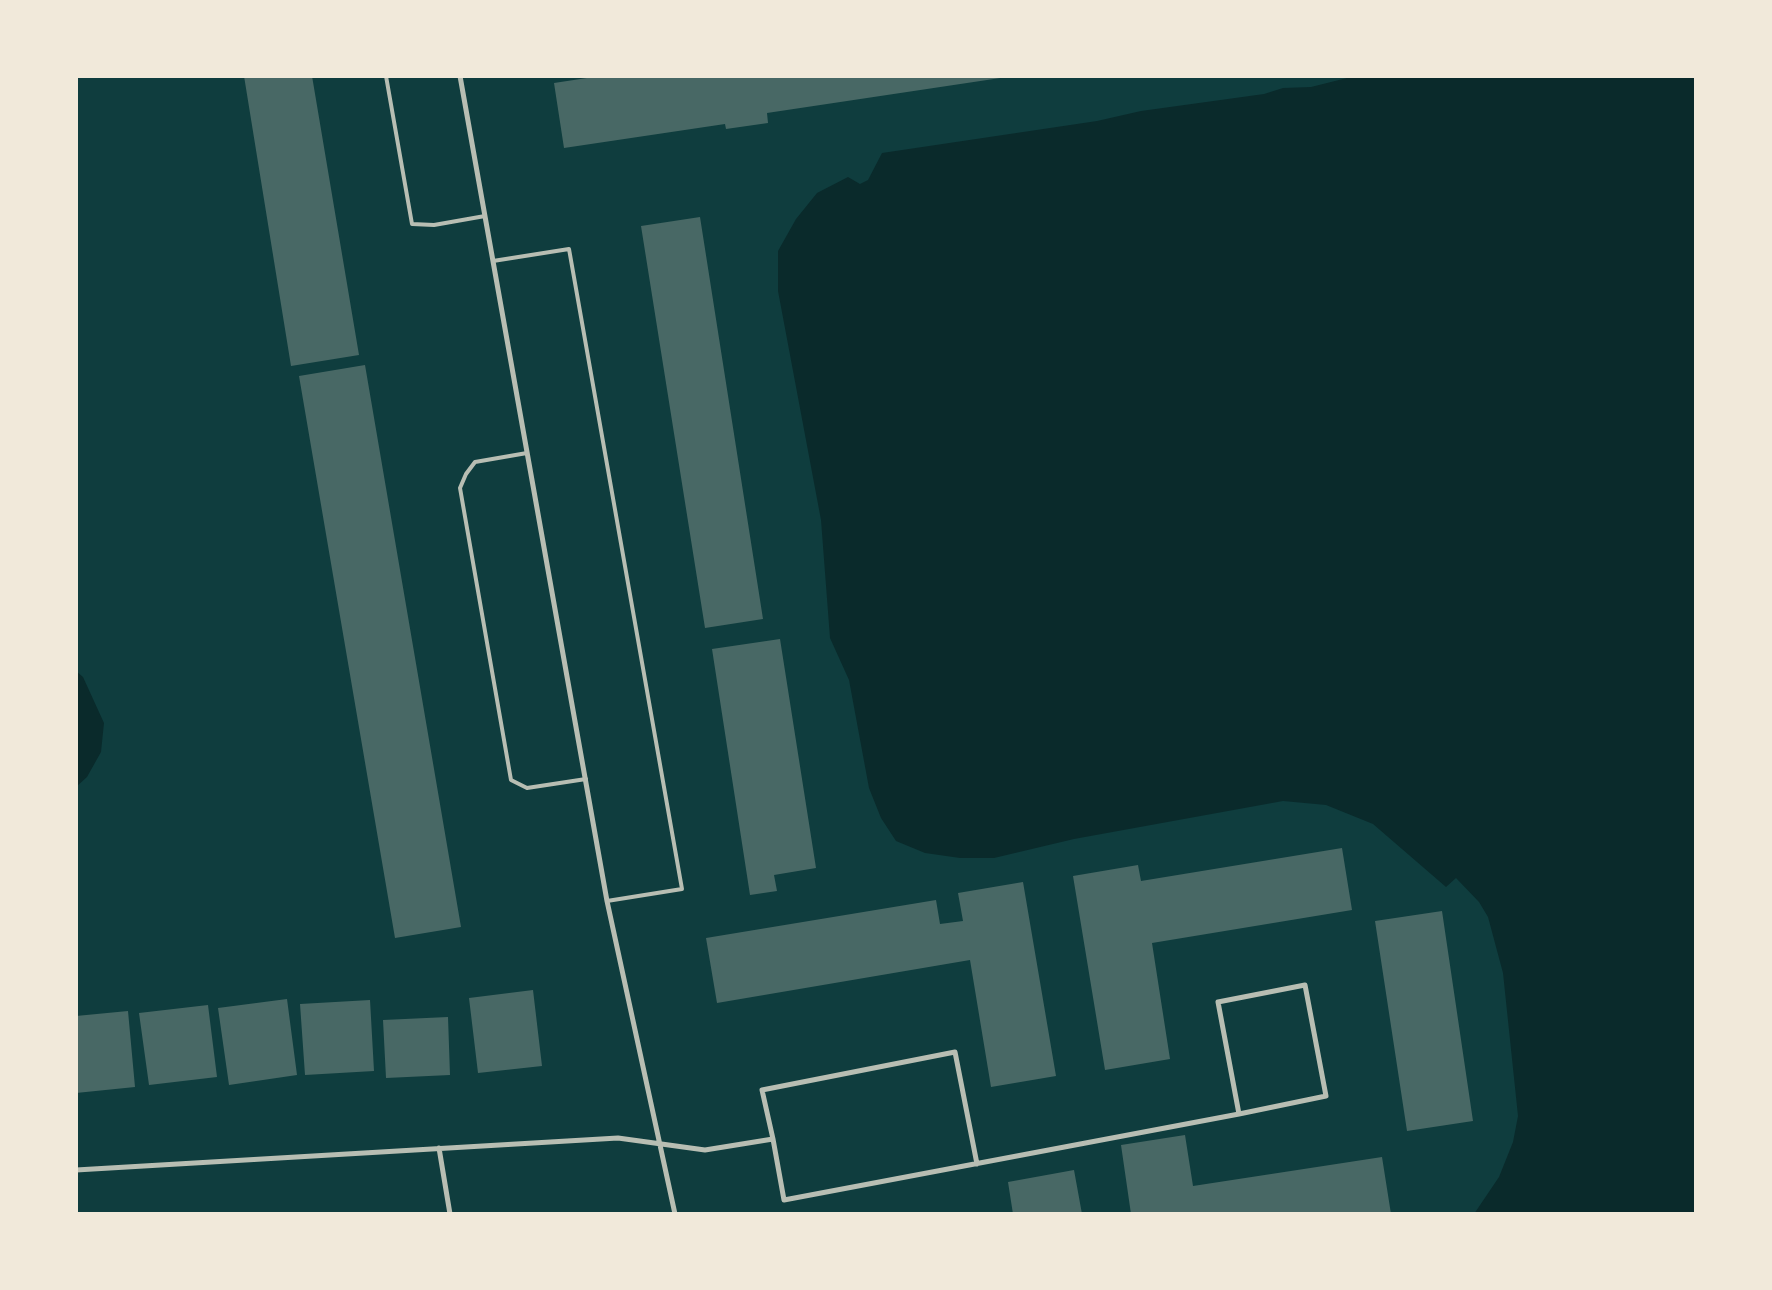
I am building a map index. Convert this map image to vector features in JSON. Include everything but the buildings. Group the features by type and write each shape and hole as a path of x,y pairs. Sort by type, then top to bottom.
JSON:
{"street":[{"path":"460,76 607,901 675,1214"},
{"path":"977,1164 955,1052 762,1090 784,1200 977,1164 1239,1114 1326,1096 1305,985 1218,1002 1239,1114"},
{"path":"76,1170 618,1138 705,1150 773,1140"},
{"path":"440,1148 450,1214"}],"lane":[{"path":"386,76 412,224 434,225 485,216"},
{"path":"493,261 569,249 682,889 607,901"},
{"path":"527,453 475,462 466,474 460,488 511,780 528,788 586,779"}],"water":[{"path":"1355,76 1696,76 1696,1214 1474,1214 1499,1177 1513,1142 1518,1116 1503,973 1488,917 1479,902 1456,878 1446,887 1373,824 1326,805 1283,801 1074,839 994,858 960,858 925,853 896,841 881,818 869,788 849,680 830,638 821,520 778,291 778,251 796,219 817,193 848,177 860,184 868,180 882,153 1097,121 1141,111 1264,94 1283,88 1311,87"},
{"path":"76,671 83,677 104,723 101,752 87,777 76,787"}]}
